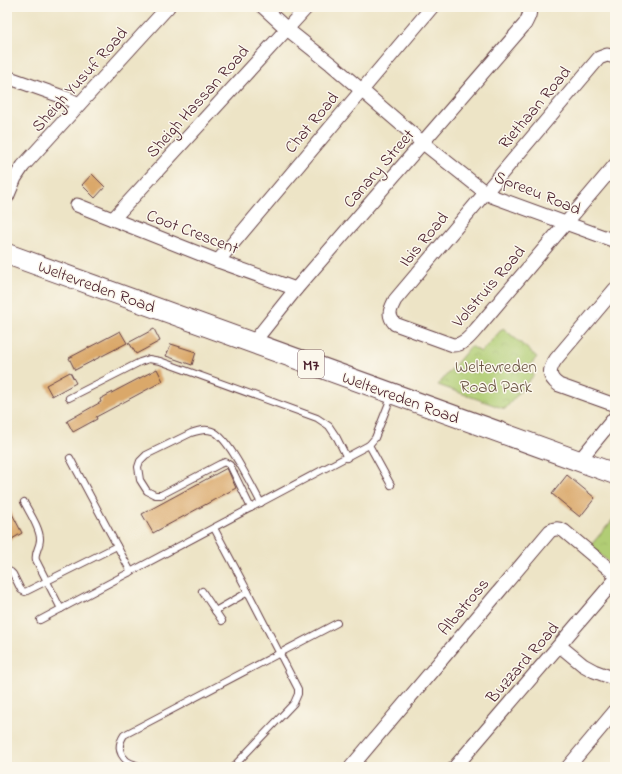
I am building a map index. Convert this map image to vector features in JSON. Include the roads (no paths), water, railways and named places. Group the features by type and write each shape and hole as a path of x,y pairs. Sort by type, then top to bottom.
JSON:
{"main road":[{"name":"Weltevreden Road","path":"7,254 615,474"}],"street":[{"name":"Sheigh Yusuf Road","path":"7,197 18,172 168,7"},
{"name":"Spreeu Road","path":"263,7 332,64 423,143 486,192 494,197 615,241"},
{"name":"Sheigh Hassan Road","path":"114,219 307,7"},
{"name":"Chat Road","path":"218,260 432,7"},
{"name":"Canary Street","path":"253,343 296,290 525,24 529,12"},
{"name":"Riethaan Road","path":"486,192 599,58 607,55 615,57"},
{"path":"7,77 80,104"},
{"path":"566,223 615,165"},
{"name":"Ibis Road","path":"390,310 395,300 486,192"},
{"name":"Coot Crescent","path":"77,205 296,290"},
{"name":"Volstruis Road","path":"390,310 391,319 395,324 453,345 463,342 467,340 566,223"},
{"path":"615,289 556,359 550,372 554,382 559,385 615,405"},
{"path":"579,461 615,417"},
{"name":"Albatross","path":"351,767 550,531 556,529 564,531 615,574"},
{"name":"Buzzard Road","path":"455,767 615,580"},
{"path":"560,646 583,665 615,679"},
{"path":"568,767 615,712"}],"lane":[{"path":"69,398 140,362 149,359 160,361 317,418 329,426 347,458"},
{"path":"40,620 369,445 375,438 393,393"},
{"path":"251,508 232,469 225,462 161,495 155,495 147,491 140,480 138,467 140,460 146,455 191,433 203,430 212,431 221,436 230,446 261,503"},
{"path":"369,445 390,485"},
{"path":"70,458 131,572"},
{"path":"24,502 40,537 35,559 61,609"},
{"path":"214,528 298,689 294,703 233,767"},
{"path":"7,570 13,574 22,591 25,592 117,546"},
{"path":"202,591 222,621"},
{"path":"215,611 248,592"},
{"path":"142,767 128,762 122,756 120,741 124,735 337,623"}],"park label":[{"name":"Weltevreden Road Park","path":"496,376"}]}
